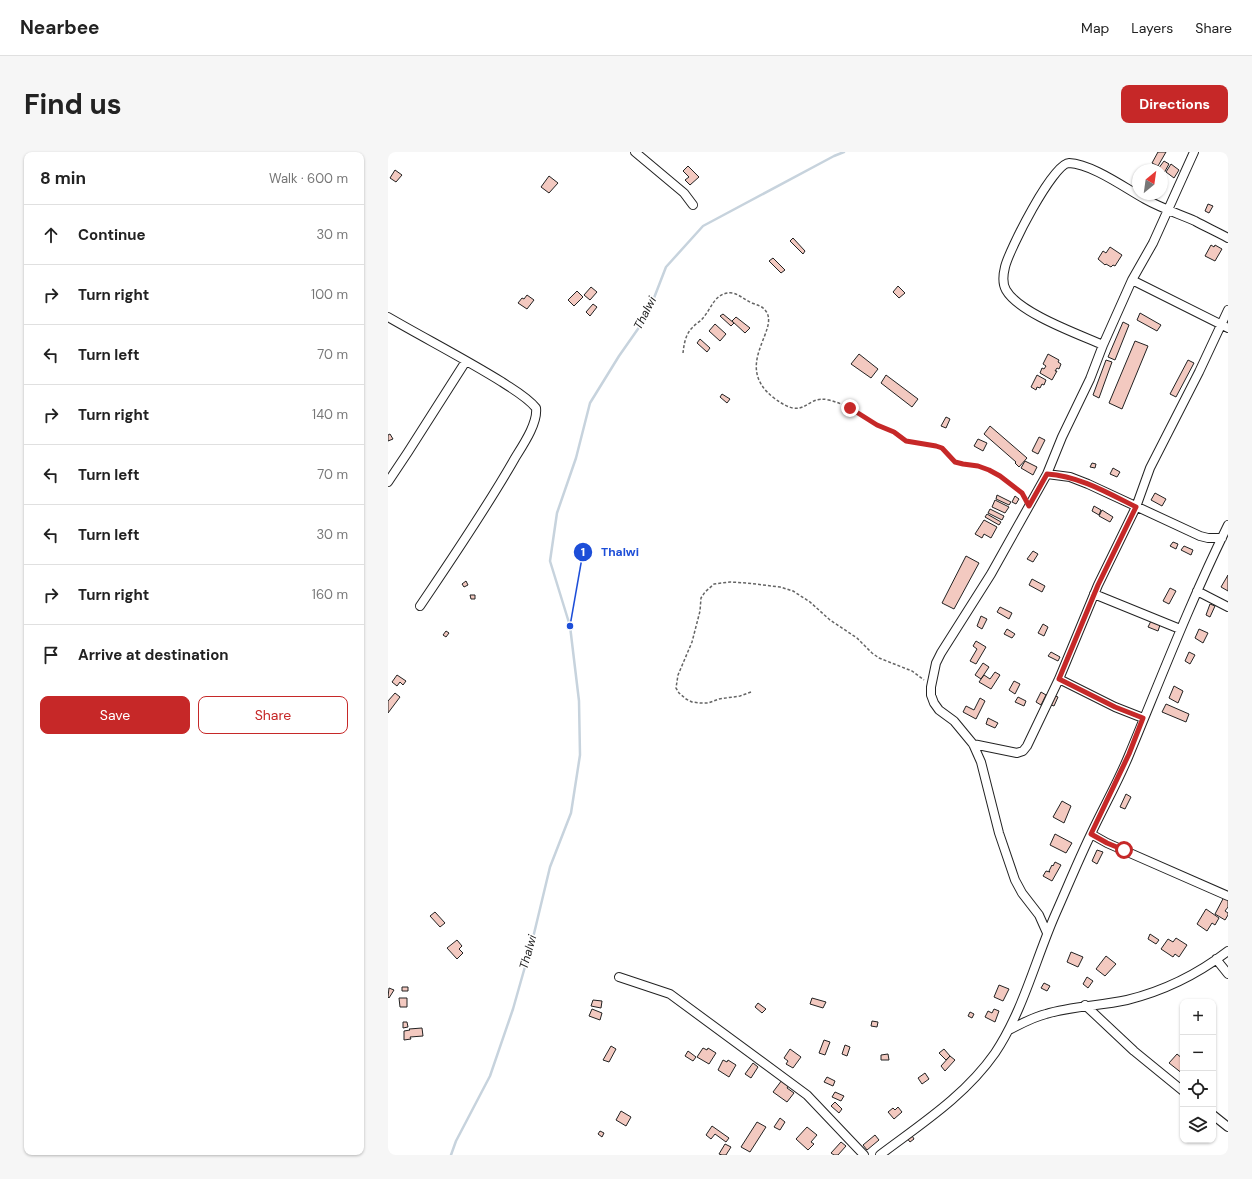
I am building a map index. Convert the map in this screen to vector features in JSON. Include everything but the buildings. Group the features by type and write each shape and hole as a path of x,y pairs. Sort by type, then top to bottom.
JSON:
{"street":[{"path":"635,152 684,193 693,205"},
{"path":"1047,934 1039,915 1022,893 1015,880 999,833 985,774 973,744 954,721 934,703 931,696 931,687 936,663 941,653 991,574 1047,474 1062,437 1090,379 1103,345 1132,280 1153,243 1194,152"},
{"path":"1103,345 1037,315 1023,307 1009,294 1002,282 1011,249 1024,223 1050,179 1059,168 1066,164 1075,164 1087,168 1168,210 1228,238"},
{"path":"1132,280 1225,327"},
{"path":"973,744 1011,752 1023,752 1032,738 1059,679 1094,594 1136,507 1150,468 1225,327 1228,310"},
{"path":"388,317 482,370 525,398 536,408 537,413 525,440 500,484 420,606"},
{"path":"388,482 466,361"},
{"path":"1047,474 1070,477 1088,484 1200,536 1208,538 1222,538"},
{"path":"880,1155 957,1095 976,1077 994,1054 1009,1030 1047,934 1091,834 1129,754 1180,630 1228,525"},
{"path":"1197,591 1228,607"},
{"path":"1094,594 1180,630"},
{"path":"1059,679 1115,707 1143,718"},
{"path":"1091,834 1107,843 1228,896"},
{"path":"1009,1030 1044,1014 1085,1006 1107,1004 1153,992 1181,980 1216,960 1228,951"},
{"path":"1216,960 1228,974"},
{"path":"619,977 670,994 807,1095 864,1155"},
{"path":"1085,1006 1134,1051 1180,1089"},
{"path":"1216,1117 1228,1127"}],"path":[{"path":"683,354 684,346 691,328 703,318 716,298 729,293 739,295 761,306 767,312 768,326 758,353 756,367 763,386 775,399 794,409 799,409 815,400 821,399 843,405 877,425 894,432 906,441 942,448 955,462 978,466 989,470 1022,493 1029,506"},
{"path":"751,692 708,703 700,703 692,702 686,699 676,688 678,675 692,642 700,611 701,598 714,584 730,582 747,583 780,587 793,591 810,602 830,620 857,638 879,658 912,671 931,687"}],"waterway":[{"name":"Thalwi","path":"451,1155 456,1141 490,1076 513,1009 532,942 550,867 571,813 580,755 579,701 570,626 550,561 557,513 576,458 590,403 619,356 647,316 666,267 703,226 844,152"}],"place":[{"name":"Thalwi","path":"570,626"}],"route":[{"path":"850,408 877,425 894,432 906,441 929,444 942,448 955,462 970,466 978,466 1000,476 1022,493 1029,506 1047,474 1056,474 1070,477 1088,484 1136,507 1098,585 1059,679 1115,707 1143,718 1129,754 1091,834 1124,850"}]}
